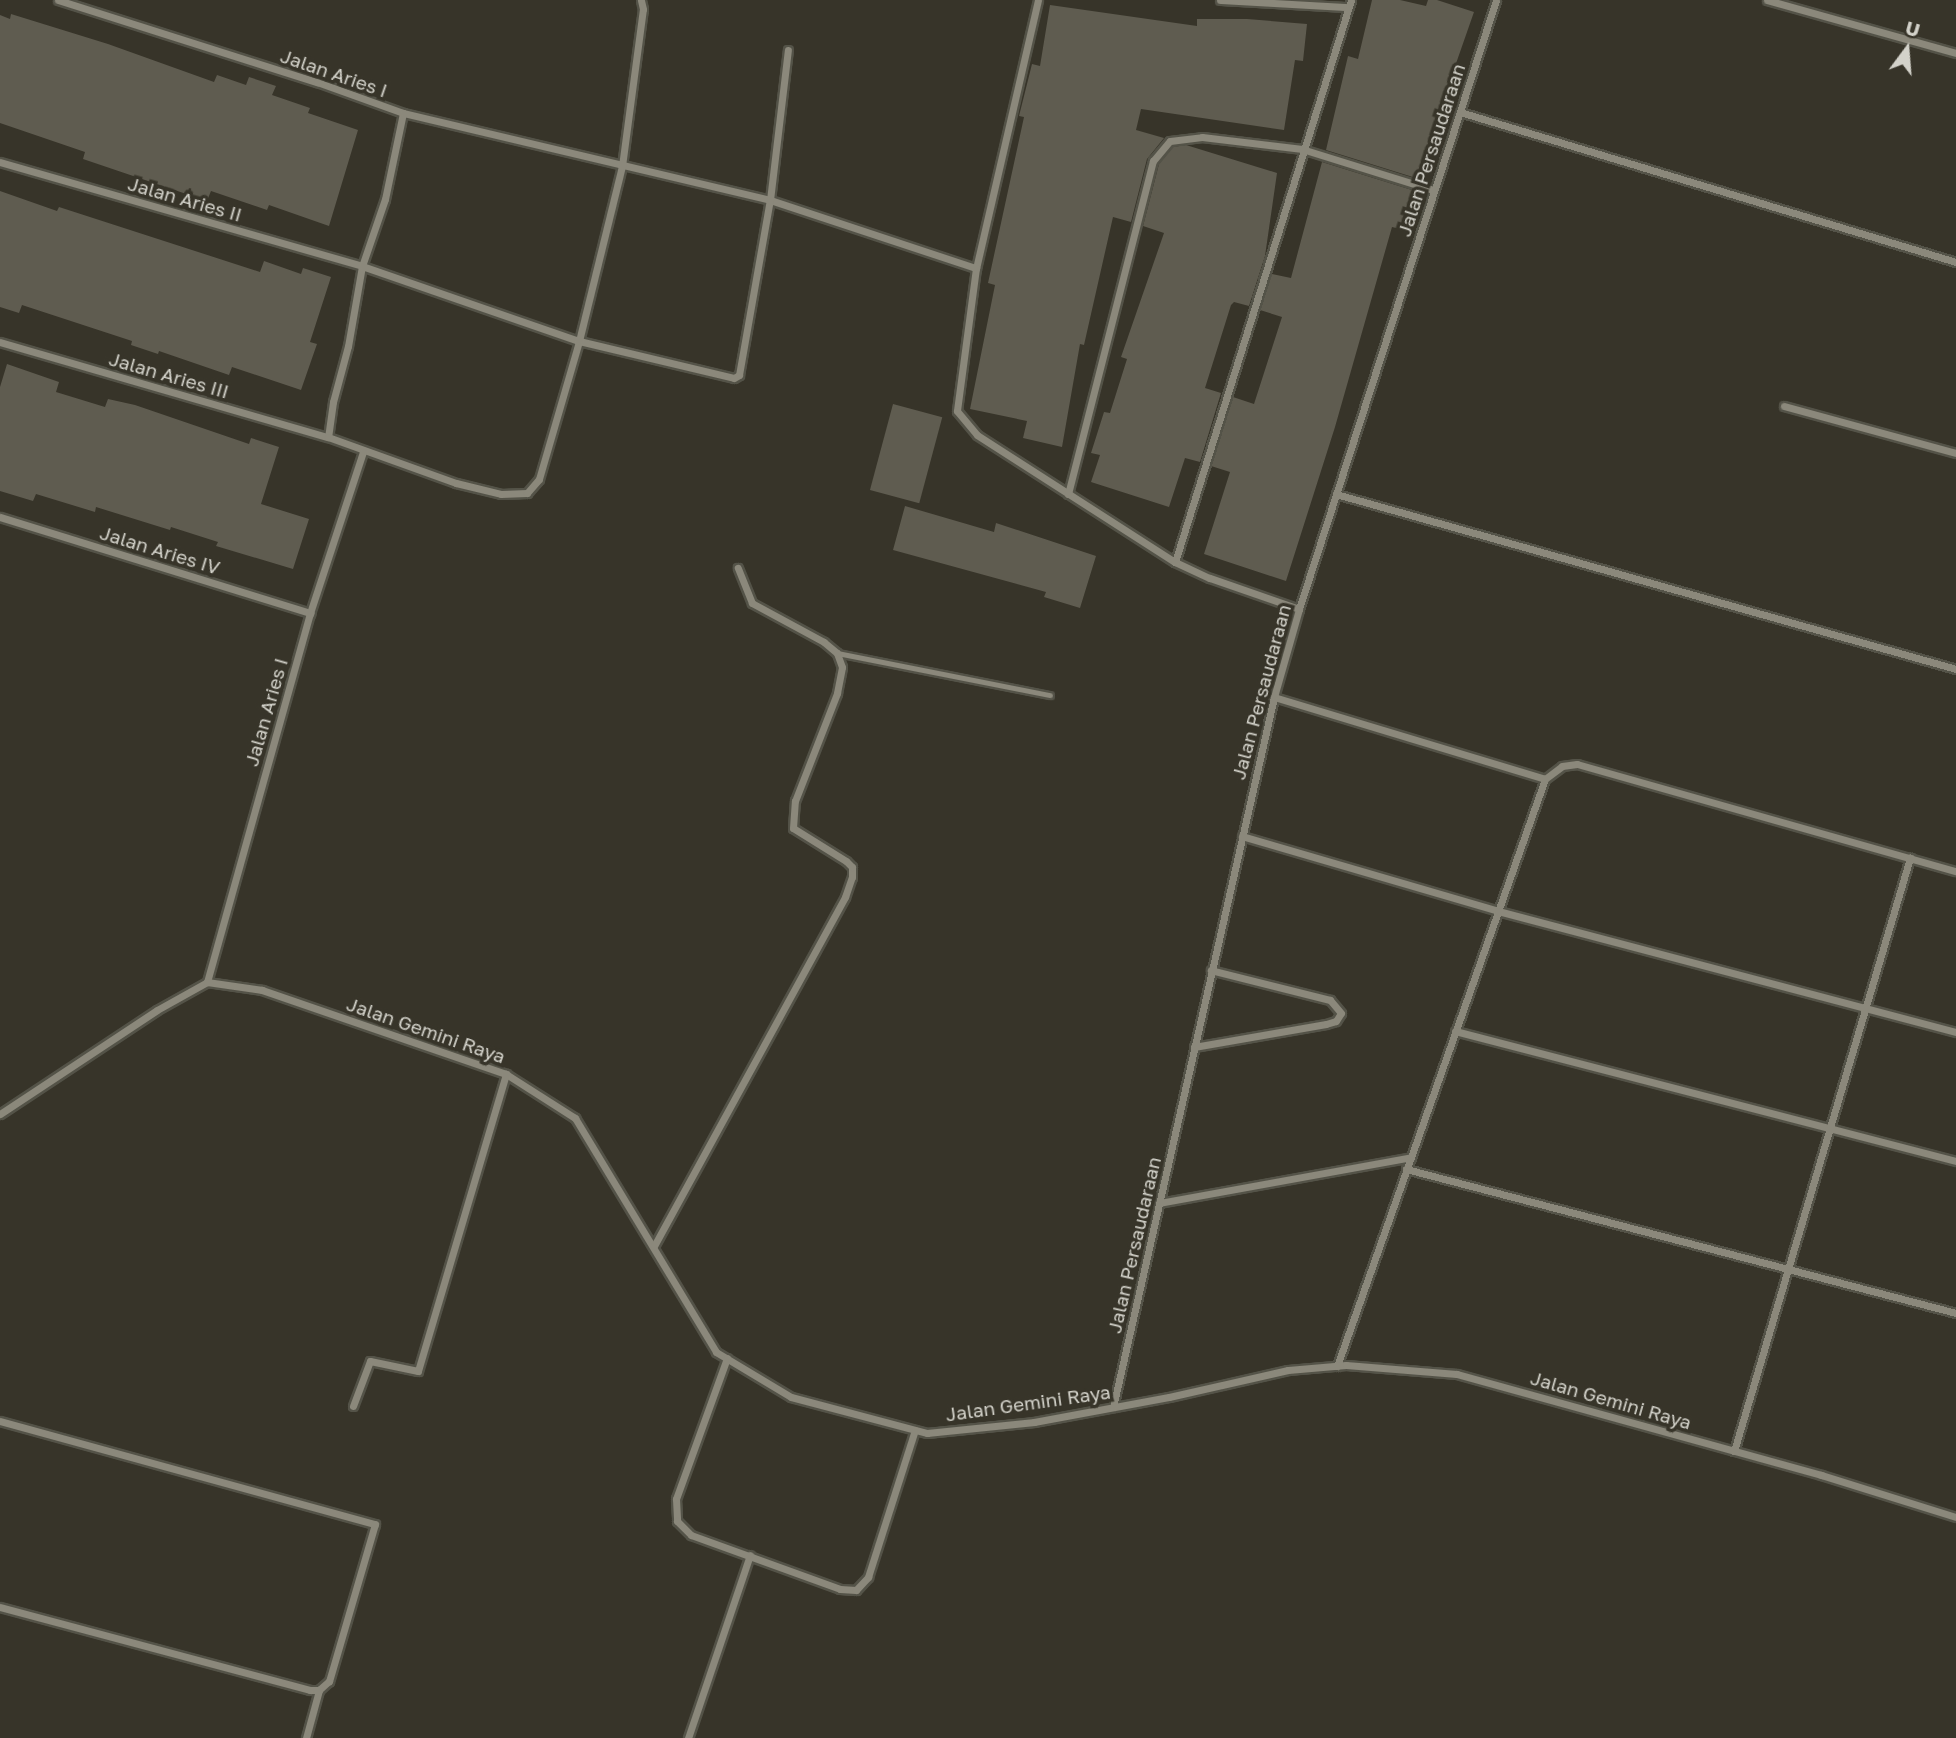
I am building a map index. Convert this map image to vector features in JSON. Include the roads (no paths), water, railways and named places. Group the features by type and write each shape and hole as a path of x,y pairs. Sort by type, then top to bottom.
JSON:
{"street":[{"name":"Jalan Aries I","path":"58,0 317,82 404,113 385,199 362,267 328,437"},
{"path":"579,341 622,166 643,9 641,0"},
{"path":"1038,0 976,268 957,411 977,435 1175,562 1210,578 1299,609"},
{"path":"1175,562 1348,4 1220,0"},
{"path":"1486,0 1495,1"},
{"path":"1767,0 1956,53"},
{"name":"Jalan Persaudaraan","path":"1113,1407 1274,698 1299,609 1495,1"},
{"path":"770,200 788,50"},
{"path":"1460,112 1956,262"},
{"path":"404,113 770,200 976,268"},
{"path":"1068,494 1153,161 1170,141 1202,137 1303,149 1434,190"},
{"name":"Jalan Aries II","path":"0,162 362,267 579,341 738,377 770,200"},
{"name":"Jalan Aries III","path":"0,342 328,437 363,452 456,483 500,494 527,493 539,479 579,341"},
{"path":"1784,406 1956,453"},
{"name":"Jalan Aries I","path":"207,982 310,613 363,452"},
{"path":"1336,494 1956,669"},
{"name":"Jalan Aries IV","path":"0,517 310,613"},
{"path":"654,1246 839,909 852,877 852,867 846,861 793,828 795,801 837,693 842,667 837,653 824,642 752,603 738,568"},
{"path":"1274,698 1545,779"},
{"path":"1337,1366 1545,779 1562,766 1577,764 1956,871"},
{"path":"1241,836 1498,911 1956,1032"},
{"path":"1734,1451 1910,858"},
{"path":"1194,1047 1326,1024 1336,1021 1341,1013 1331,1000 1211,970"},
{"path":"0,1114 158,1010 207,982"},
{"name":"Jalan Gemini Raya","path":"207,982 262,990 506,1074 575,1118 716,1352 791,1396 927,1433 1034,1422 1288,1370 1337,1366 1457,1374 1734,1451 1956,1517"},
{"path":"1455,1031 1956,1161"},
{"path":"353,1406 370,1362 418,1371 506,1074"},
{"path":"1159,1203 1411,1157"},
{"path":"1406,1169 1956,1313"},
{"path":"727,1358 675,1510 682,1529 840,1589 856,1590 863,1585 915,1430"},
{"path":"0,1421 375,1524 329,1681 319,1690 306,1738"},
{"path":"688,1738 750,1555"},
{"path":"0,1607 296,1687 319,1690"}],"lane":[{"path":"837,653 1050,695"}]}
